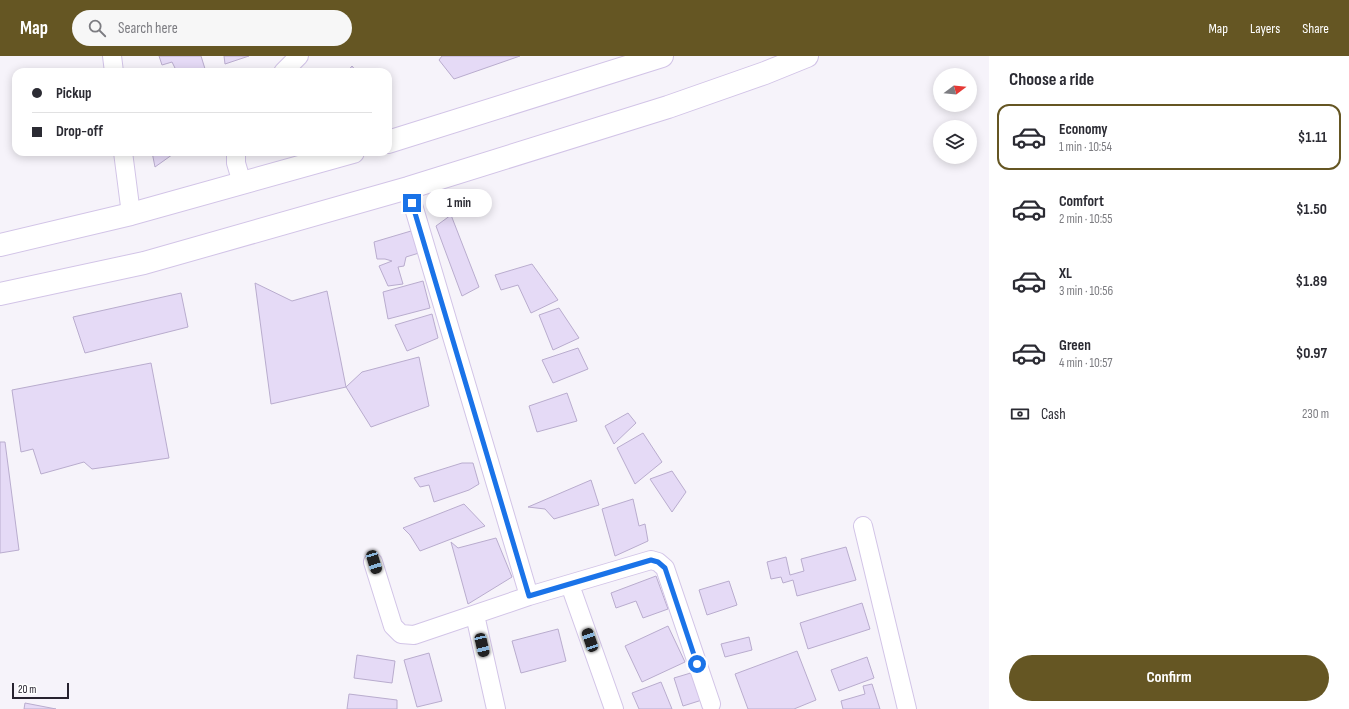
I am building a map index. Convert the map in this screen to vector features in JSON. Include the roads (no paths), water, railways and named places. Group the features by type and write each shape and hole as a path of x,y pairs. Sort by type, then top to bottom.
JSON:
{"main road":[{"path":"392,141 662,56"},
{"path":"0,294 144,263 408,188 668,107 765,73 807,56"},
{"path":"0,245 131,214 339,156"}],"street":[{"path":"112,56 114,68"},
{"path":"287,68 299,56"},
{"path":"124,156 131,214"},
{"path":"236,156 236,163 242,183"},
{"path":"408,188 529,596"},
{"path":"863,526 908,709"},
{"path":"374,562 393,626 401,634 414,635 529,596 651,560 658,562 665,568 711,704"},
{"path":"570,585 614,709"},
{"path":"475,615 496,709"}]}
